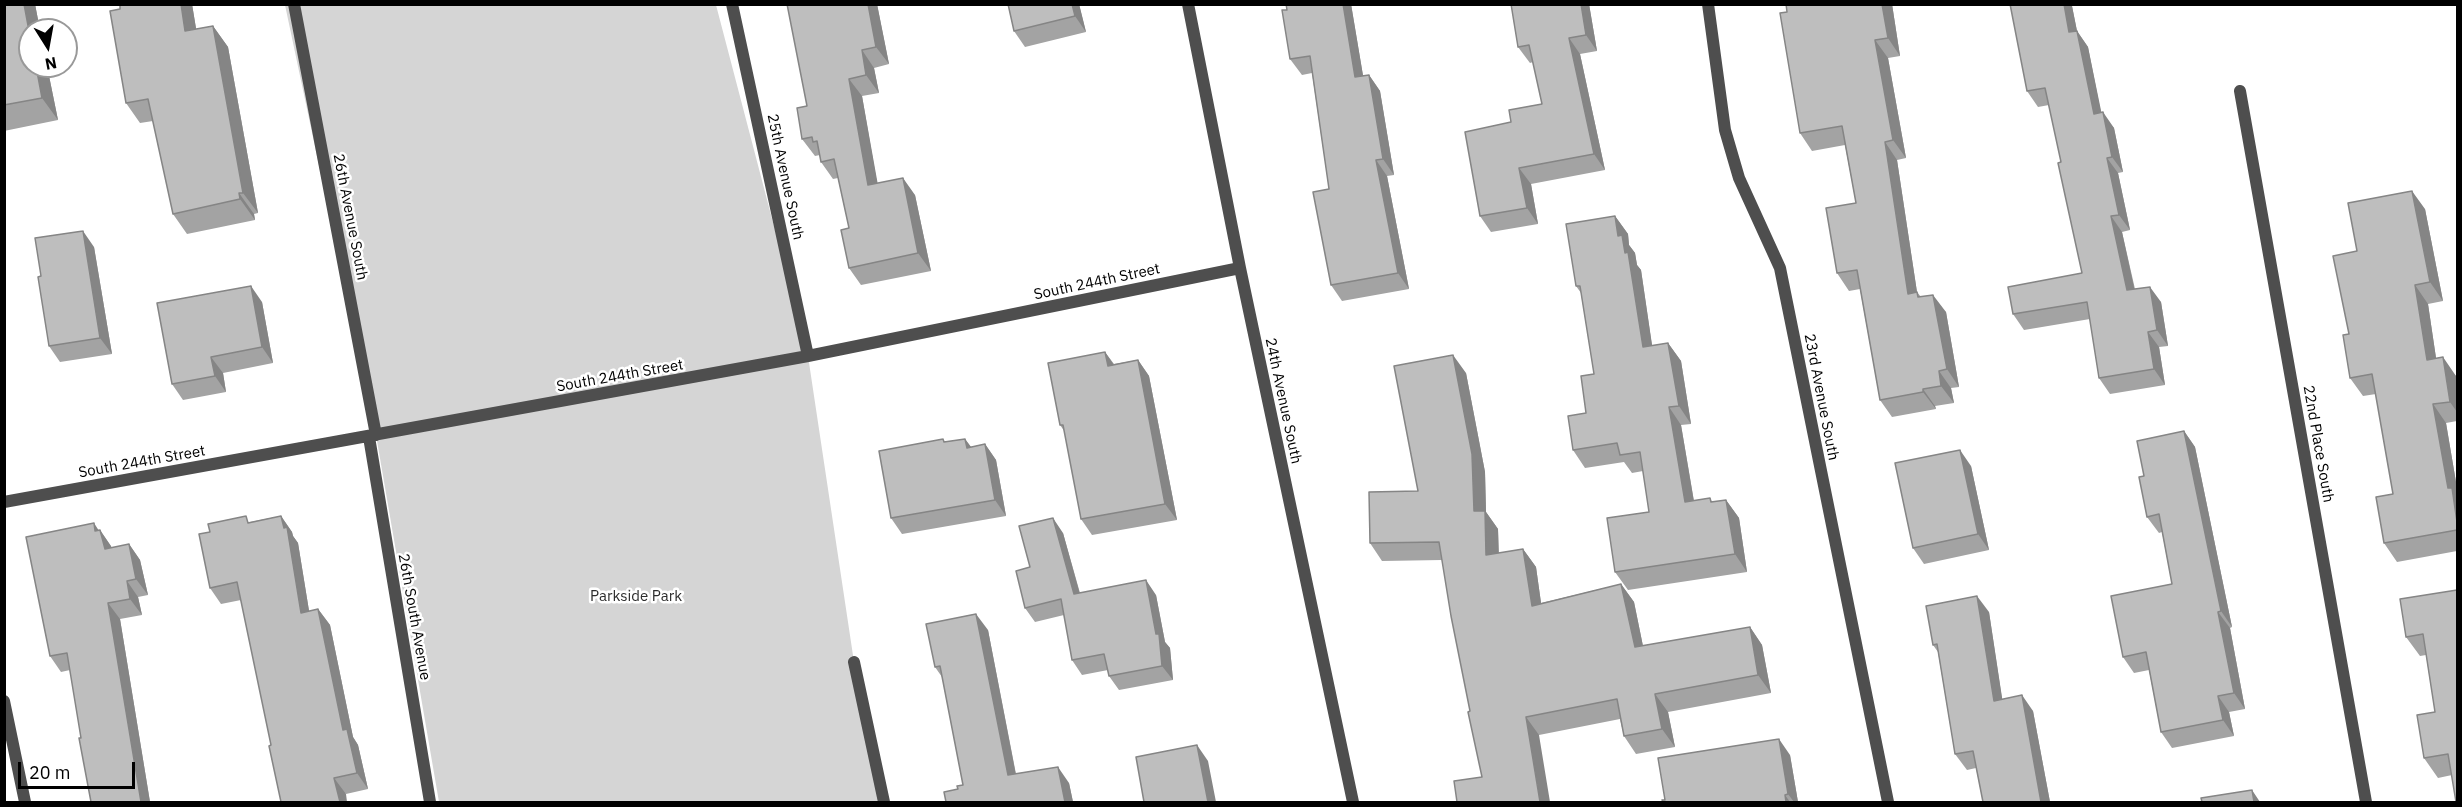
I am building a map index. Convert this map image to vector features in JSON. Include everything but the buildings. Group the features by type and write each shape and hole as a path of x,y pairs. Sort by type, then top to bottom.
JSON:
{"street":[{"name":"26th Avenue South","path":"294,4 372,436"},
{"name":"25th Avenue South","path":"732,4 808,356"},
{"name":"24th Avenue South","path":"1188,4 1240,268 1353,802"},
{"name":"23rd Avenue South","path":"1708,4 1725,130 1739,178 1780,268 1888,802"},
{"name":"22nd Place South","path":"2240,91 2366,802"},
{"name":"South 244th Street","path":"4,502 808,356 1240,268"},
{"name":"26th South Avenue","path":"372,436 430,802"},
{"path":"854,662 884,802"},
{"path":"4,701 24,802"}],"green space":[{"name":"Parkside Park","path":"285,5 716,5 808,356 854,662 884,802 439,802 376,435"}]}
